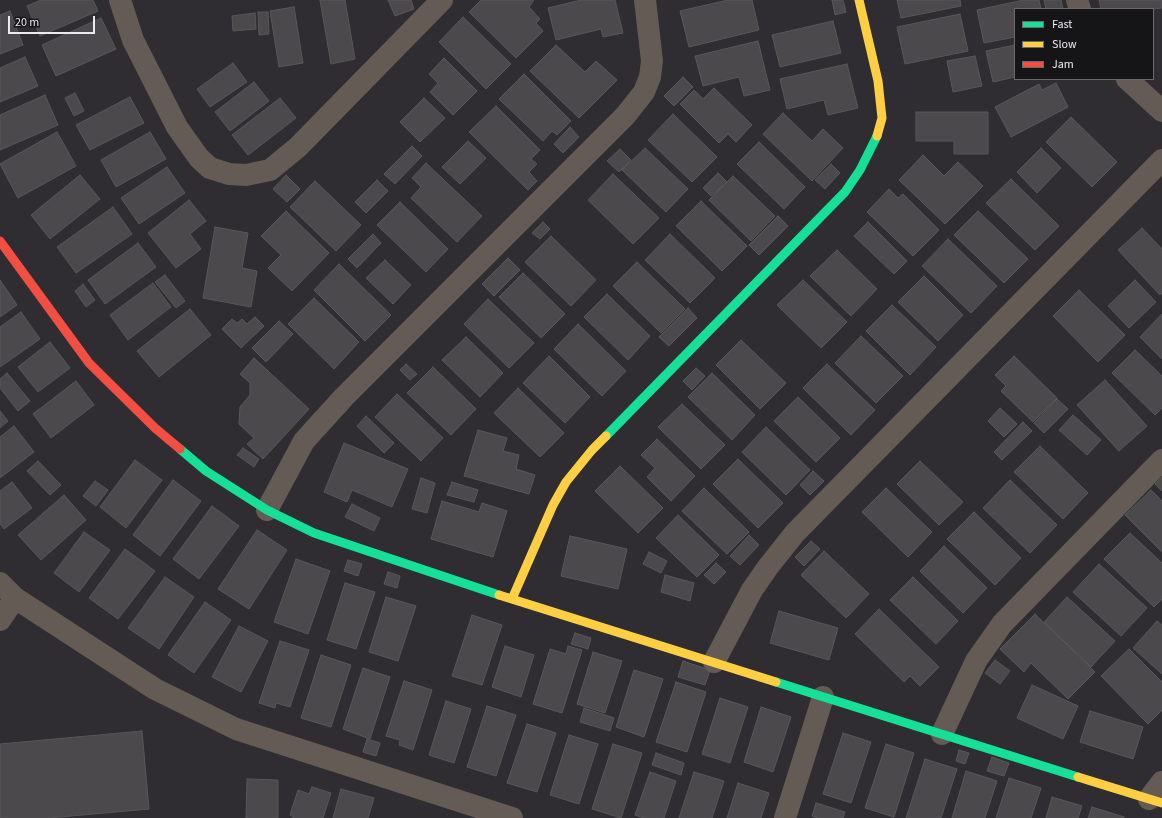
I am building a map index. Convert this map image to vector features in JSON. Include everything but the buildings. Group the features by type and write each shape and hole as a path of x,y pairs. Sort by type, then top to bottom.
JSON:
{"street":[{"path":"120,0 133,40 177,127 199,158 210,168 229,174 246,175 270,170 298,146 442,0"},
{"path":"267,510 304,441 339,402 625,116 644,92 650,77 652,61 645,0"},
{"path":"512,599 553,505 566,482 592,450 845,192 860,170 876,139 882,118 878,81 858,0"},
{"path":"1128,80 1162,111"},
{"path":"714,662 752,590 795,533 1162,160"},
{"path":"0,241 89,363 154,428 206,471 267,510 314,533 512,599 1156,801 1162,782"},
{"path":"942,734 976,660 1002,624 1162,460"},
{"path":"0,583 15,598 155,689 236,729 512,818"},
{"path":"0,620 15,598"},
{"path":"785,818 823,697"}],"traffic: fast":[{"path":"606,436 845,192 860,170 877,136"},
{"path":"180,449 206,471 267,510 314,533 499,595"},
{"path":"776,682 1078,777"}],"traffic: slow":[{"path":"859,0 878,81 882,118 877,136"},
{"path":"512,599 553,505 566,482 592,450 606,436"},
{"path":"499,595 776,682"},
{"path":"1078,777 1162,803"}],"traffic: jam":[{"path":"0,241 89,363 155,428 180,449"}]}
